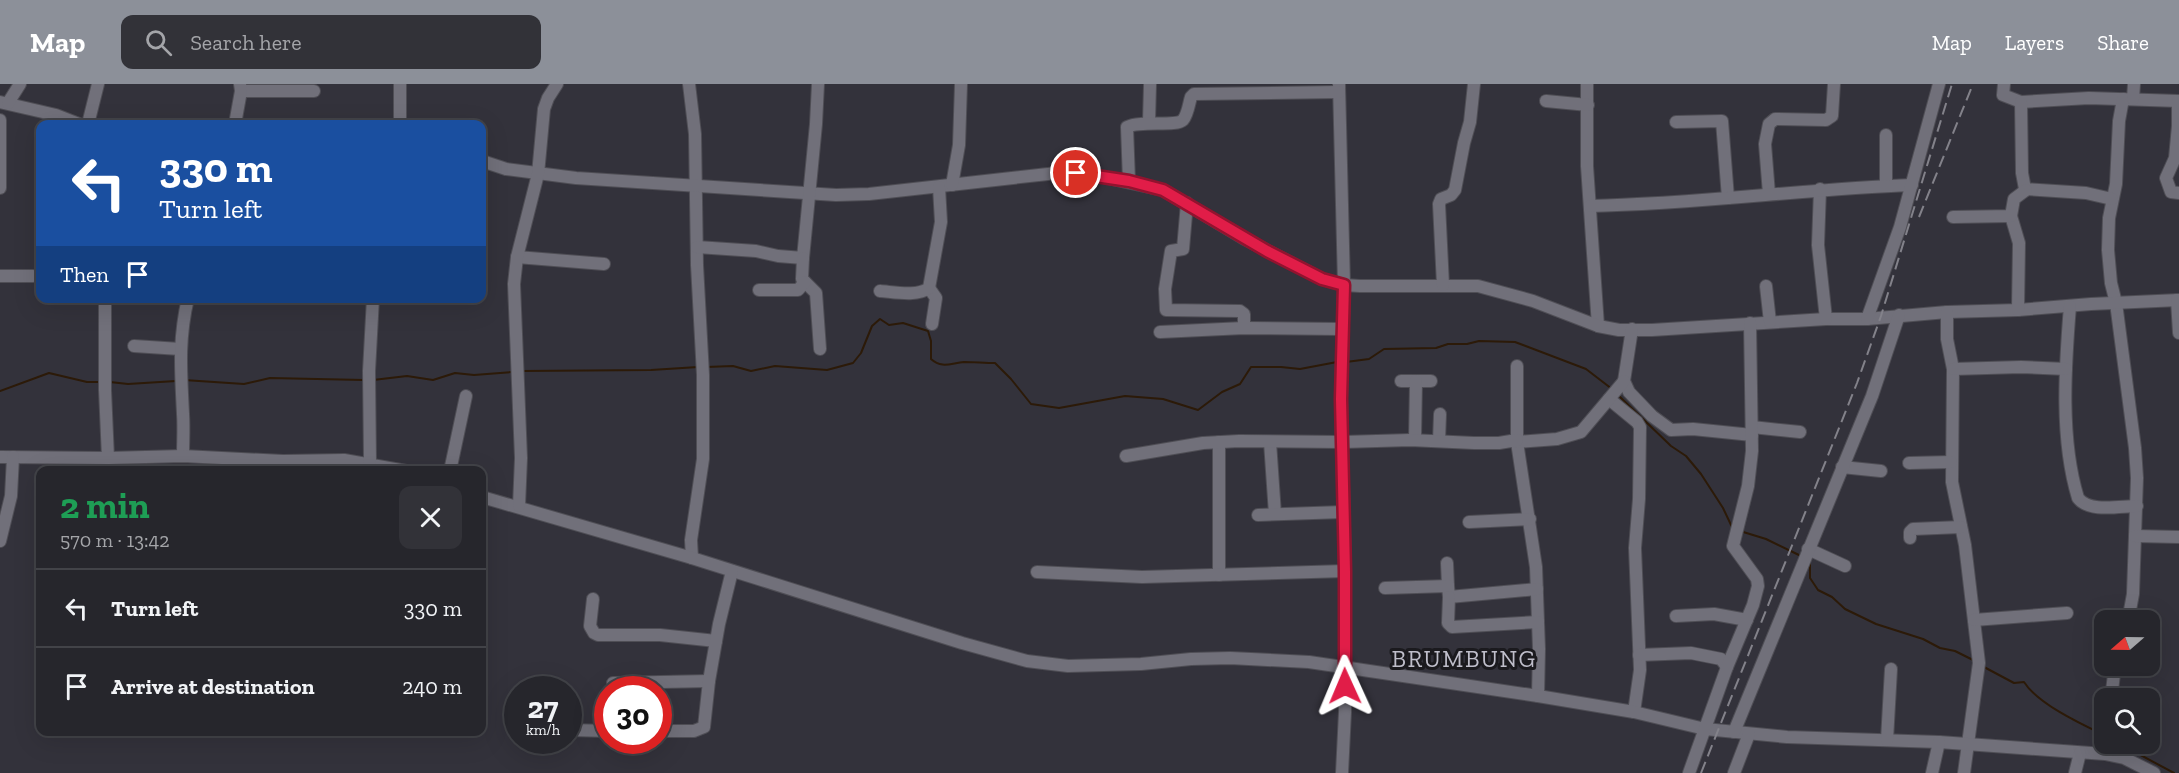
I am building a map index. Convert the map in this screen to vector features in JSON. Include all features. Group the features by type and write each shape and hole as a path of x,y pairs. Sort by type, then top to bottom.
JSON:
{"street":[{"path":"20,84 4,102 69,120"},
{"path":"89,120 98,84"},
{"path":"400,84 400,120"},
{"path":"519,506 521,458 514,284 517,257 538,174 544,109 557,84"},
{"path":"689,84 695,134 697,247 703,353 703,459 692,540 692,558"},
{"path":"818,84 802,278 816,293 820,349"},
{"path":"880,291 916,292 927,291 929,288 946,186 959,145 962,84"},
{"path":"1149,122 1150,84"},
{"path":"1443,285 1438,204 1441,199 1451,195 1455,190 1470,123 1474,84"},
{"path":"1587,84 1587,166 1598,326"},
{"path":"1769,194 1765,144 1769,124 1775,119 1826,120 1830,118 1834,84"},
{"path":"1867,318 1900,227 1939,84"},
{"path":"2004,84 2003,95 2021,102 2089,98 2178,101 2175,158 2166,181 2171,192 2179,194"},
{"path":"2130,610 2133,594 2137,506 2135,448 2108,250 2112,199 2116,184 2118,130 2134,84"},
{"path":"236,120 241,87 314,91"},
{"path":"1129,181 1126,129 1129,125 1181,121 1191,97 1198,93 1339,88 1344,285 1342,363 1345,571 1342,773"},
{"path":"1546,101 1588,105"},
{"path":"2021,102 2022,174 2026,190"},
{"path":"0,120 0,188"},
{"path":"1676,122 1722,121 1728,198"},
{"path":"1886,135 1886,186"},
{"path":"486,162 538,174 809,194 861,194 1057,173 1094,175 1163,190 1267,251 1322,279 1344,285 1421,287 1467,285 1486,288 1533,301 1598,326 1619,330 2178,300 2179,333"},
{"path":"1590,207 1820,189 1912,185"},
{"path":"1820,189 1818,245 1826,319"},
{"path":"2018,310 2019,243 2011,216 2014,199 2026,190 2086,193 2112,199"},
{"path":"1187,203 1183,249 1171,251 1165,294 1166,310 1240,311 1244,314 1244,328"},
{"path":"1953,217 2011,216"},
{"path":"697,247 756,251 803,258"},
{"path":"517,257 604,264"},
{"path":"0,276 33,276"},
{"path":"759,290 798,290 805,282"},
{"path":"1766,286 1770,322"},
{"path":"929,288 936,298 932,324"},
{"path":"105,303 108,458"},
{"path":"183,456 180,349 181,328 187,303"},
{"path":"370,464 369,371 373,303"},
{"path":"2070,306 2066,369 2067,439 2078,498 2081,502 2092,506 2137,506"},
{"path":"1947,312 1947,339 1953,369 1952,482 1961,527 1979,663 1964,773"},
{"path":"1734,732 1878,380 1899,315"},
{"path":"1689,773 1727,667 1753,605 1758,582 1735,550 1734,542 1748,486 1752,451 1750,323"},
{"path":"1160,332 1244,328 1342,329"},
{"path":"1126,456 1219,442 1415,440 1499,443 1557,439 1581,432 1622,384 1632,329"},
{"path":"134,346 180,349"},
{"path":"1517,366 1517,441 1524,496 1530,519 1537,589 1538,696"},
{"path":"1953,369 2066,369"},
{"path":"1401,381 1431,381"},
{"path":"1415,440 1416,381"},
{"path":"1622,384 1652,416 1671,430 1800,432"},
{"path":"451,466 466,396"},
{"path":"1609,399 1637,422 1640,428 1639,499 1635,548 1639,655 1634,712"},
{"path":"1439,441 1440,414"},
{"path":"1219,442 1219,574"},
{"path":"1270,442 1275,514"},
{"path":"0,457 183,456 283,461 344,460 380,466"},
{"path":"0,541 11,496 13,457"},
{"path":"1909,463 1951,462"},
{"path":"1842,467 1881,471"},
{"path":"486,498 692,558 962,643 1027,661 1068,666 1230,658 1309,662 1634,712 1705,729 1734,732 1745,744 1887,740 2080,753 2094,751"},
{"path":"1258,515 1343,512"},
{"path":"1469,522 1530,519"},
{"path":"1910,538 1910,532 1913,530 1961,527"},
{"path":"2135,537 2179,537"},
{"path":"1807,550 1845,566"},
{"path":"1447,563 1449,623 1452,627 1538,622"},
{"path":"672,731 694,731 702,729 705,725 716,641 732,571"},
{"path":"1037,572 1142,577 1345,571"},
{"path":"1385,588 1448,591 1537,589"},
{"path":"593,599 590,626 594,633 660,635 716,641"},
{"path":"1974,620 2067,613"},
{"path":"1676,616 1714,614 1747,620"},
{"path":"1639,655 1691,652 1721,659 1727,667"},
{"path":"1887,740 1891,669"},
{"path":"672,682 709,681"},
{"path":"1932,773 1939,742"},
{"path":"1734,773 1745,744"},
{"path":"2075,773 2080,753"},
{"path":"2116,754 2154,773"}],"waterway":[{"path":"706,367 733,366 751,371 775,366 827,370 853,363 861,353 872,326 880,319 889,325 903,323 928,331 931,341 931,359 939,364 995,363 1031,404 1059,408 1125,396 1163,399 1198,410 1222,392 1240,384 1251,367 1300,369 1337,362"},
{"path":"1346,362 1369,359 1384,349 1436,348 1448,344 1467,344 1479,341 1515,342 1586,369 1612,389"},
{"path":"521,371 651,370 698,367"},
{"path":"373,380 407,376 433,380 455,373 474,375 512,372"},
{"path":"0,391 49,373 87,382 101,382"},
{"path":"184,380 244,384 270,378 364,380"},
{"path":"110,382 128,384 176,381"},
{"path":"1618,395 1671,446 1686,456 1701,474 1723,508 1732,527"},
{"path":"1740,531 1766,539 1801,556"},
{"path":"1810,562 1810,578 1818,590 1832,597 1845,609 1876,624 1923,639 1975,661"},
{"path":"1984,667 2014,683 2024,682 2049,706 2094,730"},
{"path":"2139,754 2174,773"}],"railway":[{"path":"1701,773 1857,383 1881,316 1952,84"},
{"path":"1919,217 1973,84"}],"district":[{"name":"BRUMBUNG","path":"1464,659"}],"route":[{"path":"1076,173 1129,181 1163,190 1267,251 1322,279 1344,285 1341,399 1344,446 1345,686"}]}
